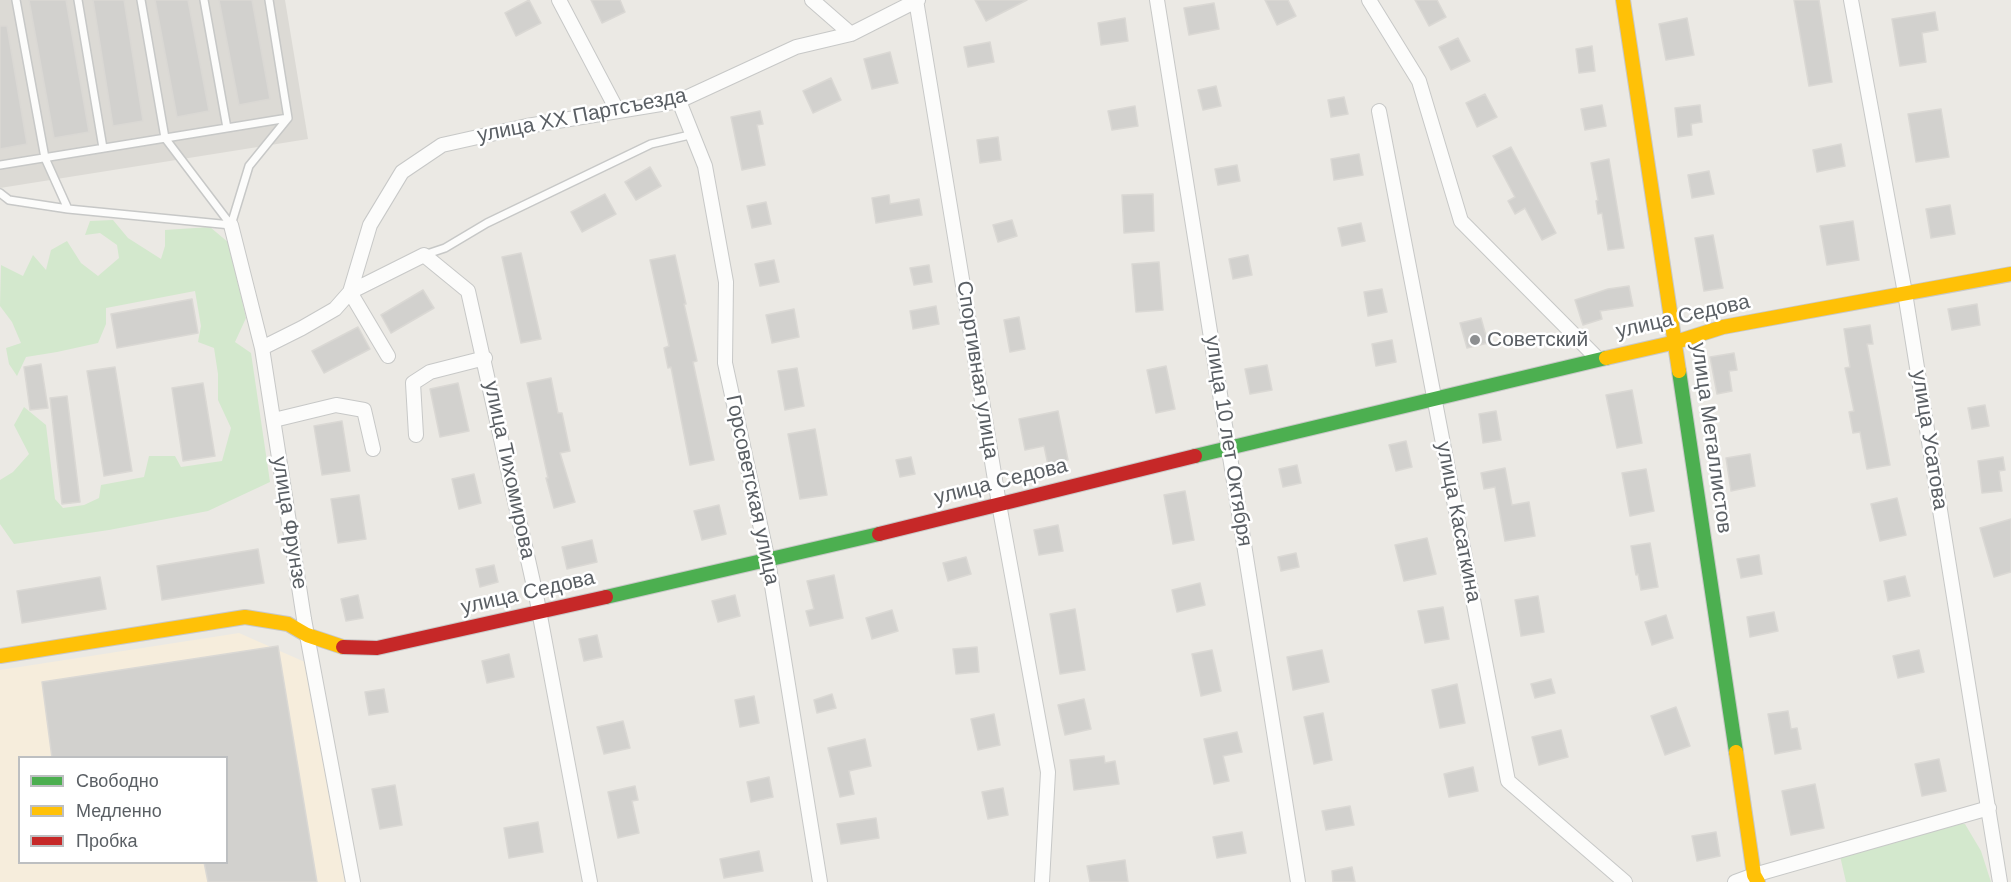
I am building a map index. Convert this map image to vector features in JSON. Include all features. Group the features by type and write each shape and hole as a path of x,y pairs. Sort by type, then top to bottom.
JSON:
{"street":[{"path":"559,0 616,110"},
{"path":"812,0 852,34"},
{"name":"улица XX Партсъезда","path":"350,292 370,225 402,172 442,145 527,126 679,101 796,48 852,34 916,0"},
{"name":"Спортивная улица","path":"916,0 999,504 1048,772 1042,882"},
{"name":"улица 10 лет Октября","path":"1157,0 1298,882"},
{"path":"1369,0 1419,81 1461,221 1598,359"},
{"name":"улица Металлистов","path":"1623,0 1756,878"},
{"name":"улица Усатова","path":"1851,0 1905,293 2000,882"},
{"name":"Горсоветская улица","path":"679,101 705,166 726,282 725,363 768,561 820,882"},
{"name":"улица Касаткина","path":"1379,111 1508,781 1625,882"},
{"name":"улица Фрунзе","path":"231,225 262,348 307,635 353,882"},
{"path":"262,348 335,309 350,292 424,255"},
{"name":"улица Тихомирова","path":"424,255 468,291 485,358 540,612 590,882"},
{"name":"улица Седова","path":"0,656 245,617 288,624 307,635 339,647 377,648 768,561 1676,342 1723,327 2011,274"},
{"path":"350,292 388,356"},
{"path":"416,435 413,383 430,372 485,358"},
{"path":"274,420 336,405 364,410 373,449"},
{"path":"1736,882 1989,808"}],"lane":[{"path":"16,0 45,158 68,209"},
{"path":"78,0 103,148"},
{"path":"141,0 165,138 231,225"},
{"path":"204,0 227,128"},
{"path":"231,225 249,166 288,118 269,0"},
{"path":"0,165 288,118"},
{"path":"424,255 445,248 487,223 651,144 694,134"},
{"path":"0,193 9,200 68,209 231,225"}],"shaded area":[{"path":"0,0 285,0 308,139 0,188"},
{"path":"239,633 314,666 353,882 0,882 0,670"}],"green space":[{"path":"113,220 128,238 161,259 165,246 165,230 210,227 229,243 246,318 235,342 251,353 270,482 208,511 109,530 14,544 0,524 0,480 13,472 29,454 14,425 24,407 46,425 55,499 63,508 84,505 99,498 101,485 144,477 149,456 175,456 181,467 222,461 231,428 218,400 218,374 214,348 198,342 201,326 195,291 106,308 106,324 98,343 26,357 17,376 9,364 6,348 21,343 12,322 0,306 1,265 23,276 33,255 46,270 51,250 67,241 81,263 98,276 119,258 117,245 100,233 85,235 90,221"},
{"path":"1934,823 1965,824 1981,851 1991,882 1846,882 1838,847"}],"building":[{"path":"29,0 66,0 89,132 54,138"},
{"path":"93,0 124,0 143,121 113,126"},
{"path":"155,0 188,0 209,111 177,117"},
{"path":"219,0 252,0 270,99 239,105"},
{"path":"529,0 541,23 516,36 505,13"},
{"path":"591,0 620,0 625,12 602,23"},
{"path":"975,0 1027,0 986,21"},
{"path":"1265,0 1288,0 1296,16 1277,25"},
{"path":"1415,0 1437,0 1446,17 1429,26"},
{"path":"1794,0 1819,0 1832,82 1809,86"},
{"path":"1214,3 1219,29 1189,35 1184,8"},
{"path":"1935,12 1938,30 1922,33 1926,62 1900,66 1892,19"},
{"path":"1125,18 1128,41 1101,45 1098,23"},
{"path":"1687,18 1694,55 1666,60 1659,24"},
{"path":"0,26 7,26 27,144 0,149"},
{"path":"1458,38 1470,61 1451,70 1439,47"},
{"path":"990,42 994,62 968,67 964,47"},
{"path":"1592,46 1595,71 1579,73 1576,49"},
{"path":"890,52 898,83 872,89 864,59"},
{"path":"831,78 841,100 813,113 803,91"},
{"path":"1216,86 1221,106 1203,110 1198,90"},
{"path":"1485,94 1497,117 1477,127 1466,103"},
{"path":"1344,97 1348,114 1331,117 1328,100"},
{"path":"1602,105 1606,126 1585,130 1581,109"},
{"path":"1700,105 1702,122 1691,124 1692,135 1678,137 1675,108"},
{"path":"1135,106 1138,126 1112,130 1108,111"},
{"path":"1941,109 1949,157 1916,162 1908,114"},
{"path":"760,111 763,124 757,125 765,165 742,170 731,117"},
{"path":"998,137 1001,160 980,163 977,140"},
{"path":"1841,144 1845,166 1817,172 1813,150"},
{"path":"1511,147 1556,233 1542,240 1525,208 1515,214 1508,201 1515,197 1493,156"},
{"path":"1359,154 1363,175 1334,180 1331,159"},
{"path":"1609,159 1624,248 1608,250 1602,213 1598,214 1596,201 1598,200 1591,163"},
{"path":"1237,165 1240,181 1218,185 1215,169"},
{"path":"650,167 661,186 636,200 625,182"},
{"path":"1709,171 1714,194 1692,198 1688,175"},
{"path":"605,194 616,214 582,232 571,212"},
{"path":"1153,194 1154,231 1124,233 1122,195"},
{"path":"889,195 890,204 919,199 922,215 876,223 872,198"},
{"path":"766,202 771,224 752,228 747,206"},
{"path":"1950,205 1955,234 1931,238 1926,209"},
{"path":"1012,220 1017,236 998,242 993,225"},
{"path":"1853,221 1859,260 1827,265 1820,226"},
{"path":"1361,223 1365,241 1342,246 1338,228"},
{"path":"1713,235 1723,288 1704,291 1695,238"},
{"path":"521,253 541,339 521,343 502,257"},
{"path":"675,255 697,361 693,362 714,460 690,465 671,367 668,368 664,348 669,346 650,260"},
{"path":"1248,255 1252,275 1233,279 1229,259"},
{"path":"774,260 779,282 760,286 755,264"},
{"path":"1159,262 1163,310 1136,312 1132,264"},
{"path":"929,265 932,282 914,285 910,268"},
{"path":"1629,286 1633,306 1600,311 1602,319 1583,325 1575,300 1608,289"},
{"path":"1382,289 1387,312 1368,316 1364,292"},
{"path":"423,290 434,308 391,333 381,315"},
{"path":"192,299 198,333 117,348 111,314"},
{"path":"1977,304 1980,325 1952,330 1948,309"},
{"path":"936,306 939,324 913,329 910,311"},
{"path":"794,309 799,337 772,343 766,315"},
{"path":"1019,317 1025,349 1010,352 1004,320"},
{"path":"1481,318 1488,343 1467,348 1460,323"},
{"path":"1870,325 1873,344 1867,344 1890,465 1867,469 1860,432 1853,433 1849,412 1854,411 1845,368 1850,367 1844,329"},
{"path":"358,327 370,349 324,373 312,351"},
{"path":"1392,340 1396,362 1376,366 1372,344"},
{"path":"1734,353 1737,370 1729,371 1732,391 1717,394 1710,357"},
{"path":"41,364 48,408 30,410 24,367"},
{"path":"1267,365 1272,390 1250,394 1245,369"},
{"path":"1166,366 1175,409 1156,413 1147,370"},
{"path":"115,367 132,471 104,476 87,371"},
{"path":"797,368 804,406 785,410 778,371"},
{"path":"551,378 558,413 562,413 570,451 560,453 575,502 554,508 527,383"},
{"path":"203,383 215,456 183,461 172,388"},
{"path":"458,383 469,431 440,437 430,389"},
{"path":"1632,390 1642,443 1617,448 1606,395"},
{"path":"67,396 80,502 62,504 50,398"},
{"path":"1985,405 1989,426 1972,429 1968,408"},
{"path":"1058,411 1068,460 1048,465 1044,446 1025,450 1019,419"},
{"path":"1496,411 1501,440 1483,443 1479,414"},
{"path":"342,421 350,471 322,475 314,426"},
{"path":"815,429 827,495 800,499 788,434"},
{"path":"1406,441 1412,467 1396,471 1389,445"},
{"path":"1750,454 1755,486 1731,491 1726,458"},
{"path":"911,457 915,474 900,477 896,460"},
{"path":"2003,457 2005,470 1999,471 2002,491 1982,493 1978,461"},
{"path":"1297,465 1301,483 1283,487 1279,469"},
{"path":"1505,468 1512,505 1529,502 1535,536 1505,541 1495,487 1484,489 1481,473"},
{"path":"1646,469 1654,511 1630,516 1622,473"},
{"path":"474,474 481,503 459,509 452,479"},
{"path":"1185,491 1194,540 1173,544 1164,495"},
{"path":"359,495 366,539 338,543 331,499"},
{"path":"1897,498 1906,535 1880,541 1871,504"},
{"path":"719,505 726,534 702,540 694,511"},
{"path":"2011,519 2011,572 1994,577 1980,528"},
{"path":"1058,525 1063,551 1039,555 1034,530"},
{"path":"1427,538 1436,574 1404,581 1395,545"},
{"path":"592,540 597,562 567,569 562,547"},
{"path":"1650,543 1658,587 1641,590 1631,546"},
{"path":"258,549 264,583 162,600 157,566"},
{"path":"1296,553 1299,567 1281,571 1278,557"},
{"path":"1759,555 1762,574 1741,578 1737,559"},
{"path":"966,557 971,574 948,581 943,563"},
{"path":"494,565 498,582 480,587 476,569"},
{"path":"834,575 843,618 810,626 806,611 814,609 807,581"},
{"path":"1905,576 1910,596 1888,601 1884,581"},
{"path":"100,577 106,609 22,623 17,591"},
{"path":"1200,583 1205,605 1177,612 1172,590"},
{"path":"358,595 363,618 346,621 341,599"},
{"path":"735,595 740,616 718,622 712,601"},
{"path":"1538,596 1544,632 1521,636 1515,600"},
{"path":"1443,607 1449,639 1425,643 1418,611"},
{"path":"1075,609 1085,670 1060,674 1050,614"},
{"path":"892,610 898,631 872,639 866,618"},
{"path":"1774,612 1778,631 1750,637 1747,617"},
{"path":"1666,615 1673,638 1652,645 1645,622"},
{"path":"597,635 602,657 584,661 579,639"},
{"path":"278,646 317,882 208,882 204,864 228,864 228,756 52,756 42,682"},
{"path":"977,647 979,672 956,674 953,649"},
{"path":"1212,650 1221,691 1201,696 1192,654"},
{"path":"1322,650 1329,682 1293,690 1287,657"},
{"path":"1919,650 1924,672 1898,678 1893,656"},
{"path":"509,654 514,677 487,683 482,661"},
{"path":"1551,679 1555,693 1535,698 1531,684"},
{"path":"1457,684 1465,723 1440,728 1432,690"},
{"path":"384,689 388,712 369,715 365,692"},
{"path":"832,694 836,708 817,713 814,700"},
{"path":"754,696 759,723 740,727 735,700"},
{"path":"1084,699 1091,729 1065,735 1058,705"},
{"path":"1676,707 1690,746 1665,755 1651,716"},
{"path":"1788,711 1791,729 1797,728 1801,749 1775,754 1768,714"},
{"path":"1323,713 1332,760 1314,764 1304,717"},
{"path":"994,714 1000,745 978,750 971,719"},
{"path":"623,721 630,748 604,754 597,727"},
{"path":"1561,730 1568,757 1539,765 1532,737"},
{"path":"1237,732 1242,752 1223,756 1229,781 1214,784 1204,739"},
{"path":"865,739 871,766 849,771 854,794 840,797 828,748"},
{"path":"1104,756 1105,763 1115,761 1119,784 1074,790 1070,760"},
{"path":"1939,759 1946,791 1922,796 1915,764"},
{"path":"1473,767 1478,791 1449,797 1444,774"},
{"path":"769,777 773,797 751,802 747,782"},
{"path":"1815,784 1824,828 1791,835 1782,791"},
{"path":"395,785 402,825 380,829 372,789"},
{"path":"635,786 638,800 632,801 639,833 618,838 608,792"},
{"path":"1003,788 1008,815 988,819 982,792"},
{"path":"1350,806 1354,825 1326,830 1322,811"},
{"path":"876,818 879,838 841,844 837,824"},
{"path":"538,822 543,852 509,858 504,828"},
{"path":"1242,832 1246,853 1217,858 1213,837"},
{"path":"1716,832 1720,856 1697,861 1692,836"},
{"path":"759,851 763,871 724,878 720,859"},
{"path":"1125,860 1128,882 1090,882 1087,866"},
{"path":"1352,867 1355,882 1333,882 1332,871"}],"traffic: fast":[{"path":"1195,456 1606,358"},
{"path":"1679,371 1736,752"},
{"path":"606,597 879,534"}],"traffic: slow":[{"path":"1623,0 1679,371"},
{"path":"1606,358 1676,342 1723,327 2011,274"},
{"path":"0,656 245,617 288,624 307,635 343,647"},
{"path":"1736,752 1754,875 1758,882"}],"traffic: jam":[{"path":"879,534 1195,456"},
{"path":"343,647 377,648 606,597"}],"place":[{"name":"Советский","path":"1475,340"}]}
